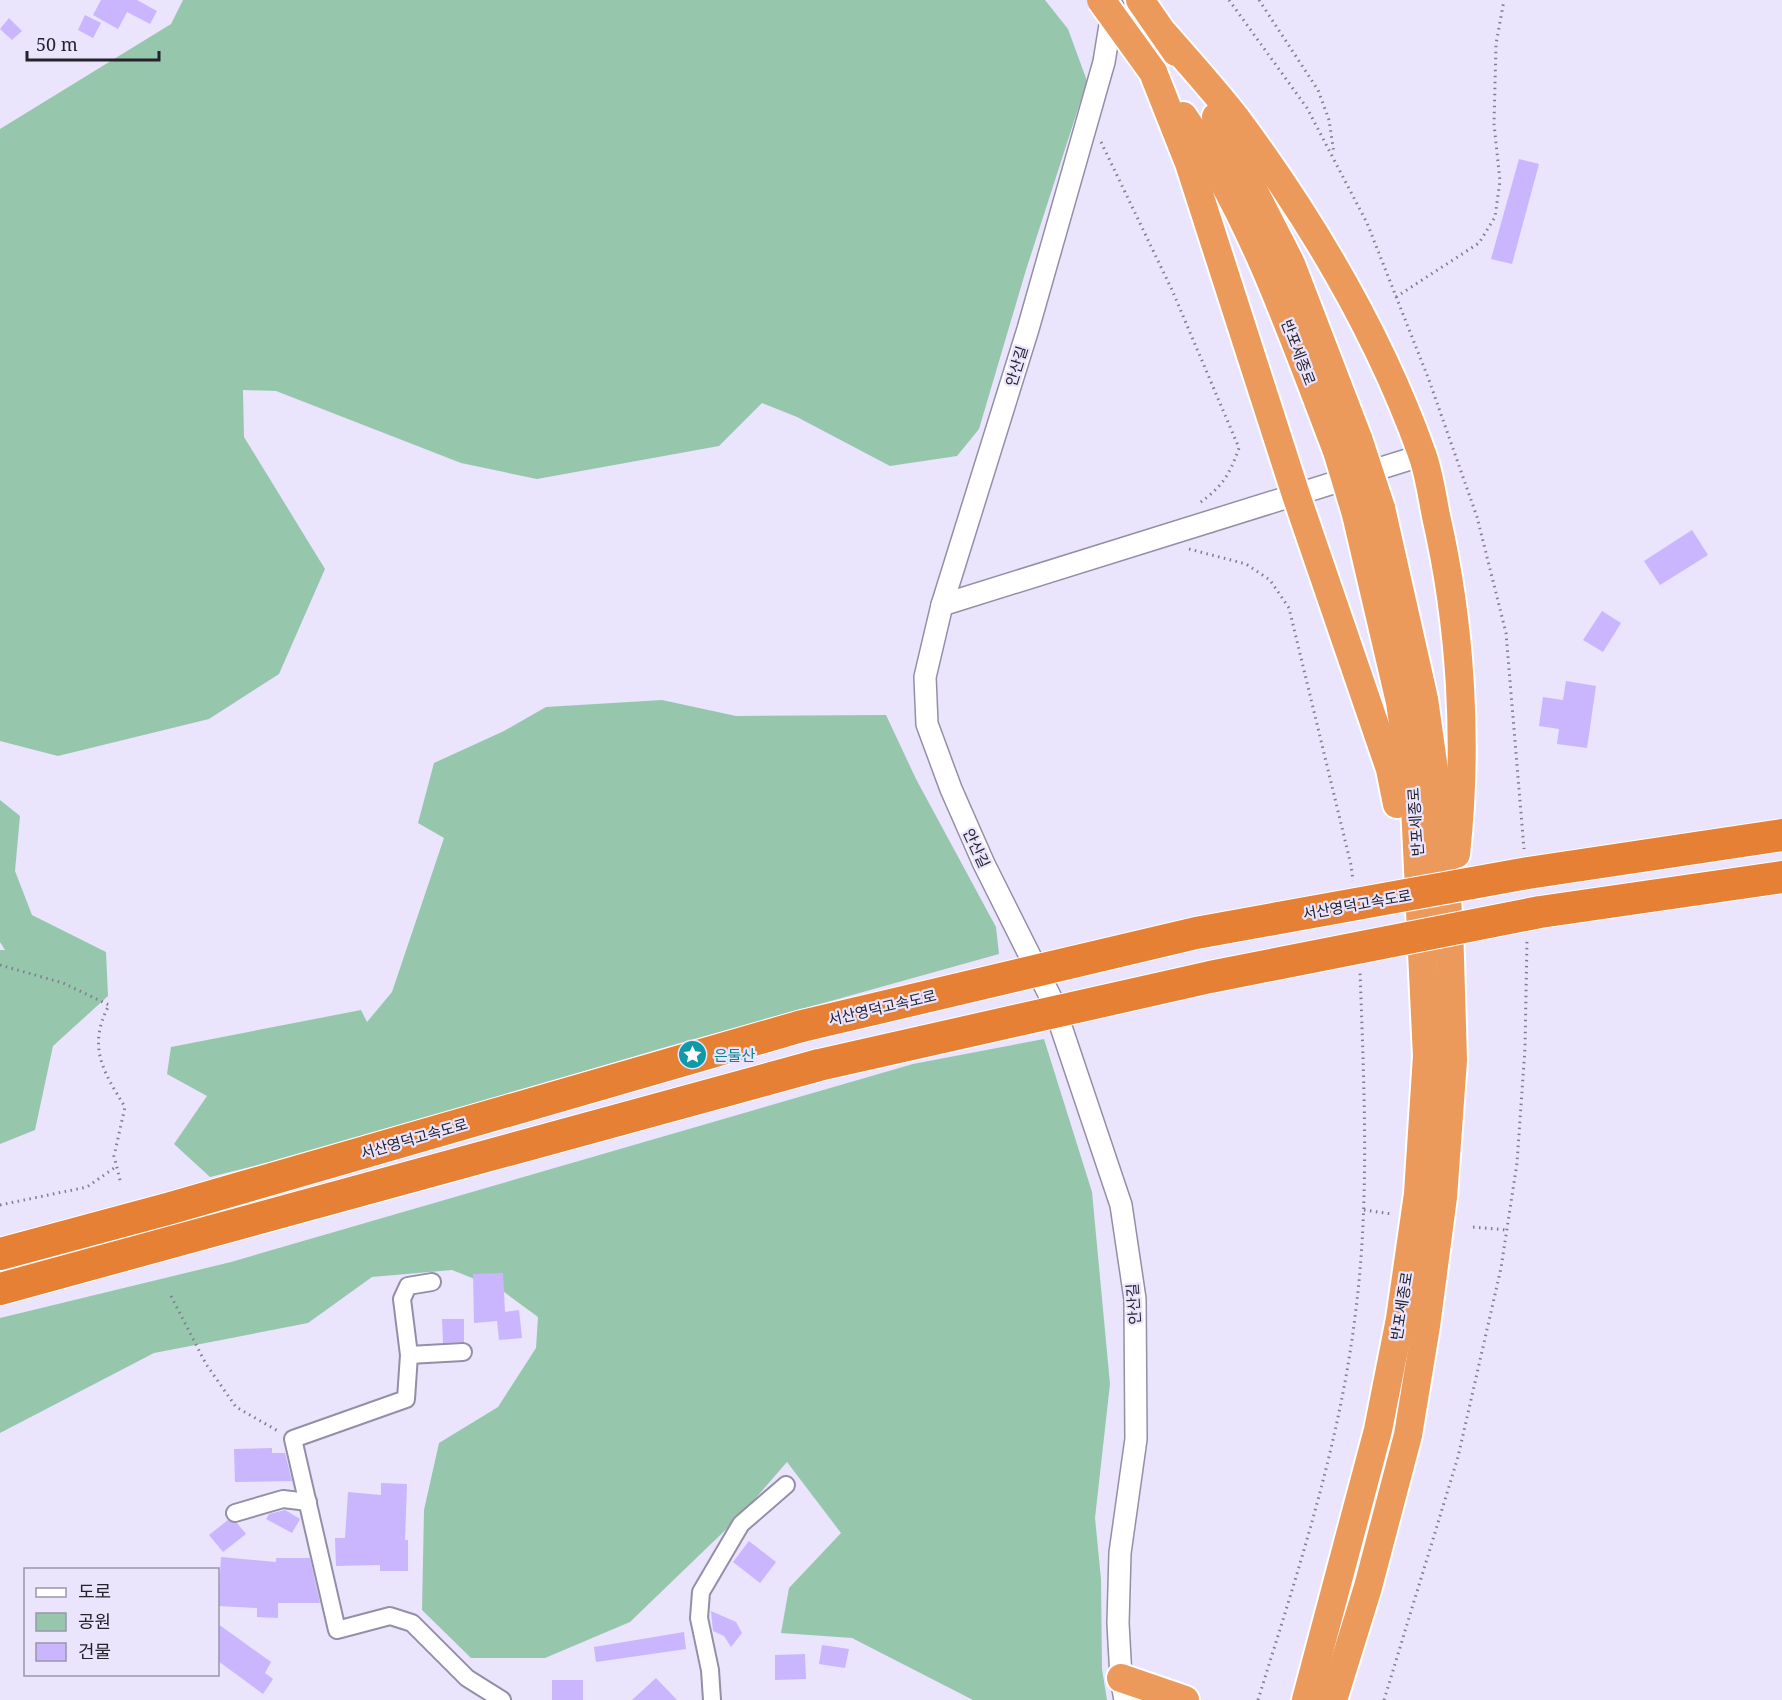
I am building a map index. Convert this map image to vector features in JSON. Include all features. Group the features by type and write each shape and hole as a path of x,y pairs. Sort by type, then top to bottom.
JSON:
{"highway":[{"name":"반포세종로","path":"1101,0 1204,145 1267,270 1348,446"},
{"name":"반포세종로","path":"1144,6 1166,35 1225,131 1291,264 1369,511 1424,699 1440,812 1449,925 1453,1060 1443,1197 1426,1326 1408,1435 1368,1587 1334,1700"},
{"path":"1166,35 1240,124 1326,250 1374,341 1423,455 1446,558 1460,685 1460,814 1449,925"},
{"path":"1153,72 1190,163 1296,495 1390,769 1420,923"},
{"name":"반포세종로","path":"1306,1700 1378,1430 1400,1319 1418,1194 1427,1056 1416,806 1369,511"},
{"name":"서산영덕고속도로","path":"0,1254 171,1208 802,1026 1196,933 1528,873 1782,835"},
{"path":"0,1289 819,1065 1210,977 1540,912 1782,877"},
{"path":"1123,1689 1185,1700"}],"street":[{"name":"안산길","path":"1114,0 1104,62 1028,329 942,605 925,677 927,724 951,789 984,864 1052,1000 1121,1205 1135,1299 1136,1439 1120,1553 1123,1689"},
{"path":"942,605 1423,455"},
{"path":"432,1282 408,1286 402,1299 409,1355 406,1399 293,1439 338,1630 390,1616 412,1623 467,1678 502,1700"},
{"path":"409,1355 463,1352"},
{"path":"712,1700 710,1670 699,1618 701,1592 741,1524 786,1485"},
{"path":"235,1513 283,1499 308,1502"}],"path":[{"path":"1259,0 1318,90 1329,120 1334,155"},
{"path":"1396,297 1479,243 1496,217 1500,181 1494,124 1496,44 1504,0"},
{"path":"1088,116 1172,290 1239,448 1231,472 1217,490 1192,508"},
{"path":"1155,539 1246,564 1270,580 1289,608 1351,865 1353,888"},
{"path":"0,965 63,983 108,1005 102,1018 97,1040 102,1070 125,1107 114,1156 121,1184"},
{"path":"1258,1700 1301,1561 1336,1430 1355,1317 1364,1210 1366,1139 1360,970"},
{"path":"0,1205 87,1187 117,1166"},
{"path":"1364,1210 1400,1215"},
{"path":"1473,1227 1507,1230"},
{"path":"171,1296 206,1364 236,1407 293,1439"}],"green space":[{"path":"183,0 1045,0 1068,29 1087,81 1026,270 979,429 957,456 890,466 797,417 762,403 719,446 537,479 461,463 276,391 243,390 244,437 325,569 279,674 209,719 58,756 0,741 0,129 171,24"},
{"path":"662,700 736,716 886,715 916,779 996,927 999,954 666,1047 317,1150 210,1177 174,1144 207,1096 167,1074 171,1047 361,1010 367,1022 392,992 444,838 418,823 434,763 504,731 546,707"},
{"path":"0,800 20,816 15,871 32,915 106,952 108,996 53,1046 35,1130 0,1144 0,950 5,950 0,942"},
{"path":"1044,1039 1092,1192 1110,1384 1095,1518 1101,1579 1102,1669 1107,1700 973,1700 852,1638 781,1633 789,1588 841,1533 787,1462 741,1515 630,1622 545,1658 471,1658 422,1610 424,1510 439,1443 498,1407 536,1348 538,1317 500,1289 452,1270 372,1277 308,1323 154,1353 0,1433 0,1318 231,1262 913,1064"}],"building":[{"path":"101,0 137,0 157,11 150,24 127,12 118,29 93,15"},
{"path":"85,15 101,23 93,38 78,30"},
{"path":"9,18 22,31 12,40 0,29"},
{"path":"1519,159 1539,164 1512,264 1491,259"},
{"path":"1692,530 1708,555 1660,585 1644,561"},
{"path":"1602,611 1621,623 1603,652 1583,640"},
{"path":"1566,681 1596,686 1587,748 1557,744 1559,729 1539,726 1543,697 1563,700"},
{"path":"503,1273 505,1312 519,1310 522,1338 499,1340 497,1321 474,1323 473,1274"},
{"path":"442,1319 464,1319 464,1342 443,1343"},
{"path":"272,1448 272,1453 285,1453 292,1481 235,1482 234,1449"},
{"path":"381,1483 407,1484 405,1540 408,1540 408,1571 380,1571 380,1565 336,1566 335,1538 345,1538 348,1492 381,1495"},
{"path":"285,1510 300,1519 292,1533 266,1519 269,1514"},
{"path":"228,1520 237,1523 246,1534 223,1552 209,1535"},
{"path":"749,1541 776,1562 760,1583 733,1562"},
{"path":"221,1557 276,1562 276,1558 310,1558 320,1603 278,1603 278,1618 257,1617 257,1608 219,1606"},
{"path":"711,1611 736,1622 742,1633 731,1647 724,1636 713,1631"},
{"path":"219,1625 271,1662 265,1673 273,1679 263,1694 219,1662"},
{"path":"684,1632 686,1649 596,1662 594,1647"},
{"path":"822,1645 849,1649 845,1668 819,1664"},
{"path":"805,1654 806,1679 775,1680 775,1655"},
{"path":"656,1678 677,1700 632,1700"},
{"path":"552,1680 583,1680 583,1700 552,1700"}],"place":[{"name":"은둘산","path":"693,1055"}]}
